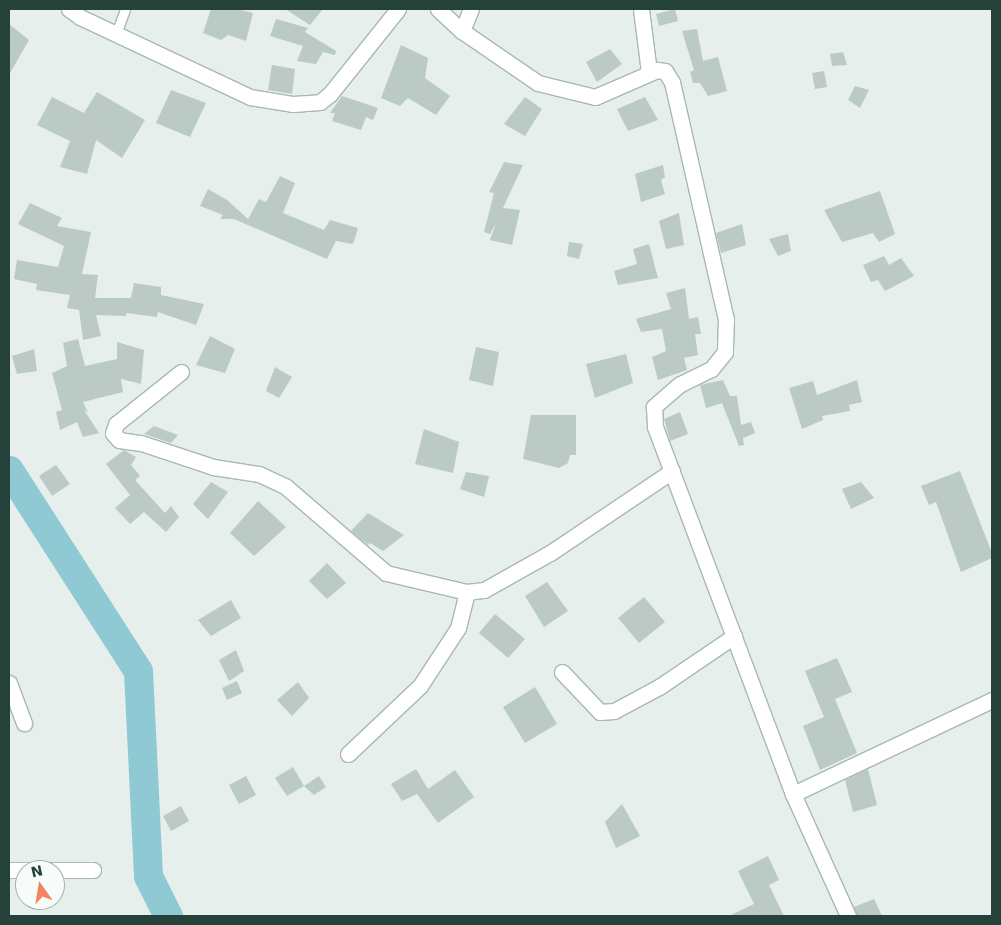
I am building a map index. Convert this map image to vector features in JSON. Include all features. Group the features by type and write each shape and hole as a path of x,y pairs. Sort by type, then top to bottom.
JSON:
{"street":[{"path":"69,9 116,34 250,97 309,104 320,102 330,94 398,9"},
{"path":"438,9 462,31 538,82 577,94 595,97 649,72 665,71 679,103 726,319 725,352 711,368 680,384 654,407 655,427 793,794 848,916"},
{"path":"462,31 471,9"},
{"path":"641,9 649,72"},
{"path":"181,372 116,424 114,433 119,440 141,443 213,467 268,478 285,486 386,573 467,592 484,590 550,553 672,471"},
{"path":"348,754 425,678 458,628 467,592"},
{"path":"562,672 600,712 614,711 659,687 734,636"},
{"path":"9,683 24,723"},
{"path":"793,794 992,700"},
{"path":"9,870 93,870"}],"lane":[{"path":"116,34 125,9"}],"building":[{"path":"211,9 237,9 253,13 246,41 228,35 221,40 203,33"},
{"path":"285,9 323,9 310,25"},
{"path":"675,9 678,21 659,26 656,14"},
{"path":"276,19 308,28 305,32 336,51 335,55 323,52 316,64 297,61 303,46 270,36"},
{"path":"9,24 29,40 9,75"},
{"path":"697,29 703,61 718,57 727,91 708,96 700,83 693,83 690,72 694,70 682,31"},
{"path":"401,45 428,58 425,78 450,96 436,115 408,98 400,106 381,98"},
{"path":"610,49 622,64 597,82 586,62"},
{"path":"843,52 847,65 832,66 830,54"},
{"path":"272,65 295,69 292,94 268,90"},
{"path":"824,71 827,87 815,89 812,73"},
{"path":"855,86 869,90 860,108 848,100"},
{"path":"171,90 206,103 190,137 156,123"},
{"path":"97,92 145,120 122,158 96,140 87,174 60,167 70,141 37,125 52,97 84,113"},
{"path":"342,96 378,108 373,120 366,117 361,130 332,121 335,113 330,113"},
{"path":"525,97 542,109 525,136 504,124"},
{"path":"645,97 658,120 628,131 617,109"},
{"path":"504,162 523,165 503,208 520,210 512,245 490,240 496,223 490,234 484,232 494,193 489,192"},
{"path":"663,165 665,177 661,180 665,194 641,202 635,174"},
{"path":"280,176 295,183 283,213 324,230 330,220 358,228 353,244 336,241 327,259 234,219 220,219 223,215 200,206 208,189 227,200 248,219 259,199 266,202"},
{"path":"880,191 895,234 879,242 873,233 842,242 824,210"},
{"path":"30,203 62,218 57,226 91,232 82,274 98,275 95,298 131,298 134,283 161,287 161,295 204,304 196,325 158,312 157,317 126,313 126,316 96,315 101,336 83,340 79,310 67,308 70,295 36,290 37,284 14,279 17,260 58,267 64,246 18,224"},
{"path":"679,213 684,245 666,249 659,221"},
{"path":"742,224 746,245 721,253 716,233"},
{"path":"788,234 791,251 778,256 769,239"},
{"path":"569,242 583,244 579,259 567,256"},
{"path":"649,244 658,278 618,285 614,271 637,264 633,249"},
{"path":"884,256 889,265 901,258 914,276 885,291 878,280 871,282 863,265"},
{"path":"685,288 689,319 698,317 701,334 695,334 698,355 684,358 687,370 658,380 652,357 666,351 662,329 641,332 636,319 671,309 666,293"},
{"path":"210,336 235,349 225,373 196,365"},
{"path":"78,339 85,366 117,359 117,342 144,350 141,384 121,379 123,392 83,402 88,412 84,410 99,433 83,437 77,422 60,430 56,412 62,410 52,373 67,366 63,343"},
{"path":"476,347 499,352 493,386 469,380"},
{"path":"34,349 37,371 17,374 12,356"},
{"path":"626,354 633,383 595,398 586,364"},
{"path":"275,367 292,377 279,398 266,391"},
{"path":"723,380 730,396 737,396 741,425 751,422 755,433 743,438 744,445 739,446 722,403 706,408 700,385"},
{"path":"857,380 862,402 849,405 850,411 822,416 823,420 802,429 789,388 813,381 817,395"},
{"path":"680,412 688,434 670,441 664,419"},
{"path":"531,415 576,415 576,455 570,455 568,463 559,468 523,459"},
{"path":"154,426 178,435 171,443 144,434"},
{"path":"424,429 459,442 453,473 415,464"},
{"path":"124,450 136,457 131,465 140,476 135,480 165,513 171,506 179,517 166,532 144,512 130,524 115,508 130,495 106,464"},
{"path":"56,465 70,484 52,496 39,476"},
{"path":"960,471 992,553 992,558 961,572 936,502 929,505 921,486"},
{"path":"466,472 489,476 484,497 460,489"},
{"path":"211,482 228,492 208,519 193,504"},
{"path":"861,482 874,498 851,509 842,489"},
{"path":"258,501 286,527 254,556 230,533"},
{"path":"368,513 404,535 383,551 370,543 368,545 351,531"},
{"path":"327,563 346,583 327,599 309,581"},
{"path":"547,582 568,611 544,627 525,596"},
{"path":"644,597 665,622 639,643 618,618"},
{"path":"231,600 241,618 211,636 198,620"},
{"path":"495,614 525,639 508,658 479,633"},
{"path":"236,650 244,671 229,681 219,660"},
{"path":"837,658 852,692 835,699 857,753 820,770 803,726 824,717 805,671"},
{"path":"237,681 242,693 227,700 222,688"},
{"path":"298,682 309,698 292,716 277,700"},
{"path":"535,687 557,724 525,743 503,707"},
{"path":"293,767 304,786 287,796 275,778"},
{"path":"416,769 428,789 455,770 474,797 438,823 417,794 402,801 391,784"},
{"path":"868,769 877,805 853,812 845,780"},
{"path":"246,776 256,795 239,804 229,785"},
{"path":"319,776 326,787 314,795 304,786"},
{"path":"622,804 640,836 616,848 605,822"},
{"path":"181,806 189,821 171,831 163,816"},
{"path":"768,856 779,880 769,885 784,916 729,916 754,904 738,871"},
{"path":"874,899 882,916 857,916 854,907"}],"waterway":[{"path":"9,470 138,671 148,876 168,916"}]}
